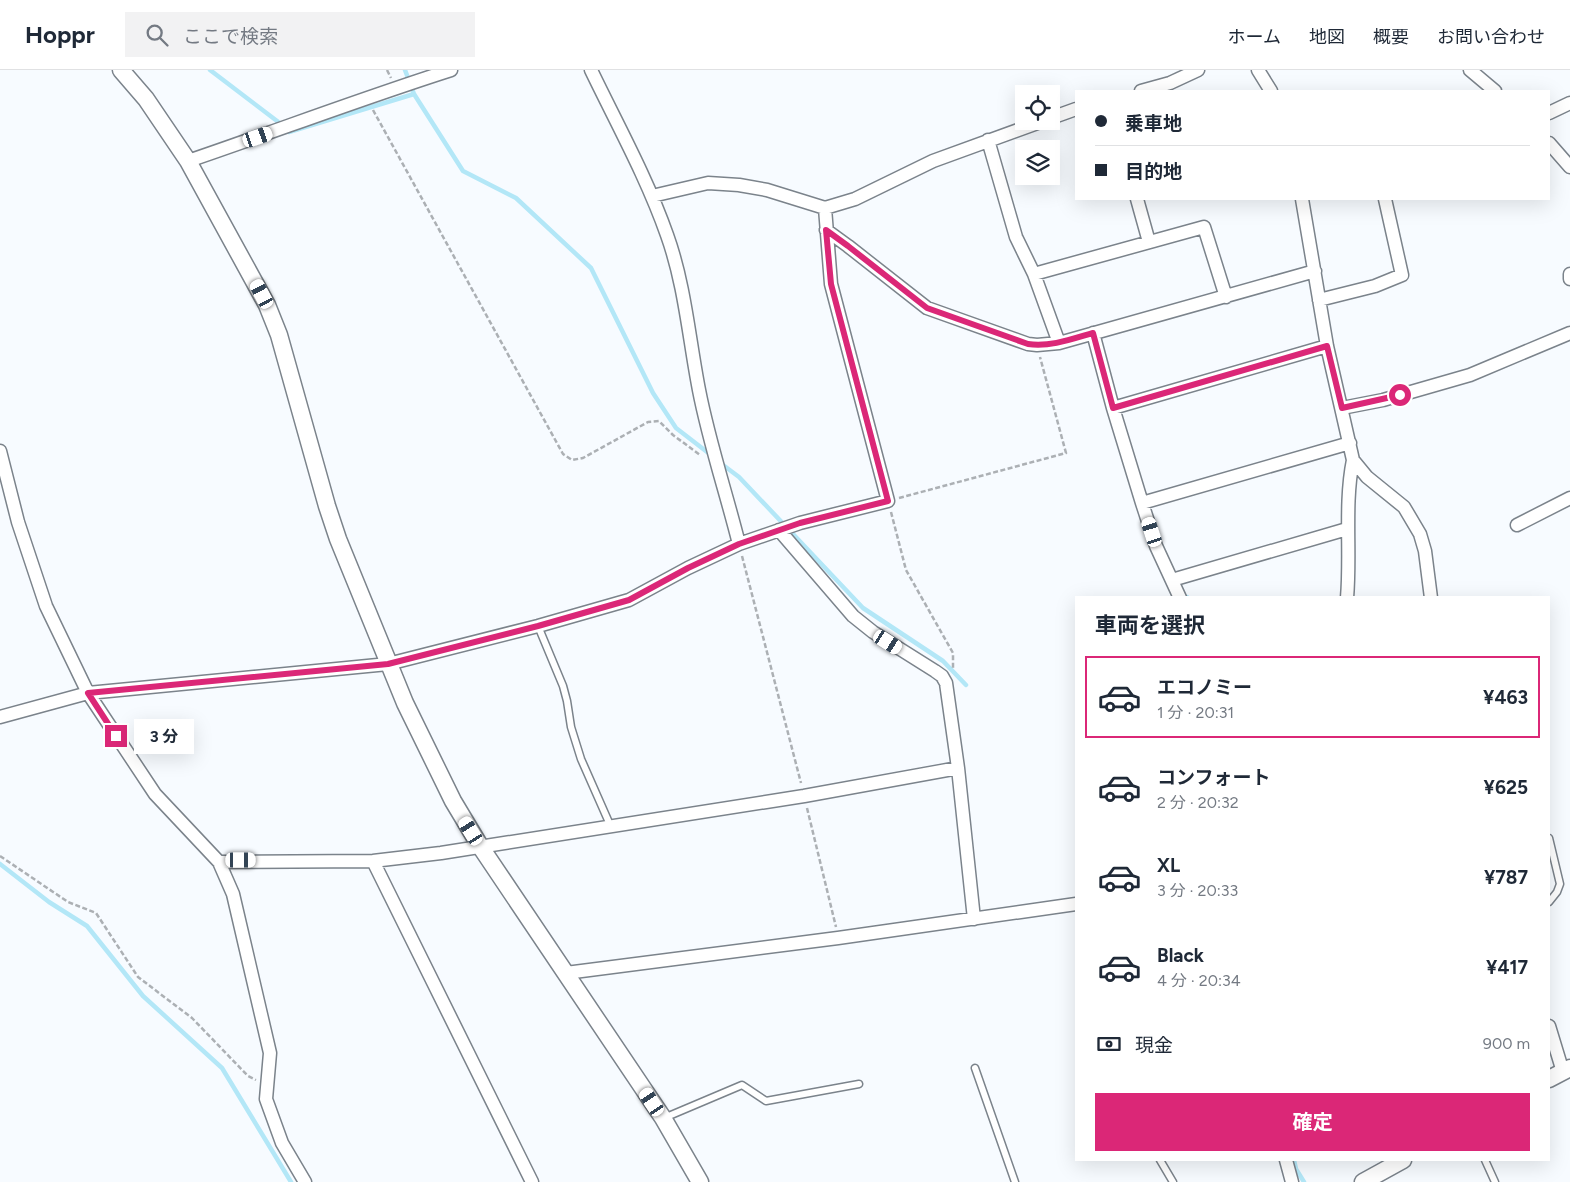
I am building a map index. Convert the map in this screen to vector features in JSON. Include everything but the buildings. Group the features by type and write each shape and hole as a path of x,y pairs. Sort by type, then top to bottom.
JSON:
{"street":[{"path":"121,70 146,99 188,161 267,304 279,335 338,539 388,664 453,801 480,846 663,1118 700,1182"},
{"path":"188,161 451,70"},
{"path":"591,70 652,196 668,236 716,464 739,544"},
{"path":"1149,90 1172,87 1198,70"},
{"path":"1258,70 1271,90"},
{"path":"1470,70 1494,90"},
{"path":"1550,113 1570,103"},
{"path":"1060,115 1075,110"},
{"path":"652,196 708,183 739,184 767,190 825,208 854,199 933,161 1017,130"},
{"path":"988,140 1016,237 1034,274 1059,343"},
{"path":"1550,144 1570,167"},
{"path":"1137,200 1149,242"},
{"path":"1303,200 1327,346 1353,460 1350,476 1347,529 1347,596"},
{"path":"1320,300 1375,286 1402,275 1385,200"},
{"path":"0,717 88,693 388,664 538,626 629,600 688,568 739,544 800,523 888,501 831,284 825,208"},
{"path":"1034,274 1204,226 1226,297"},
{"path":"826,230 927,308 1028,344 1037,345 1059,343 1314,271"},
{"path":"1570,274 1570,279"},
{"path":"1093,333 1113,408 1156,546 1179,596"},
{"path":"1342,408 1383,400 1470,375 1570,333"},
{"path":"1113,408 1327,346"},
{"path":"1142,502 1350,443"},
{"path":"0,451 18,522 46,606 88,693 155,794 219,862 234,894 270,1053 266,1099 282,1143 305,1182"},
{"path":"1353,460 1367,477 1404,507 1420,534 1425,551 1431,596"},
{"path":"1517,525 1570,498"},
{"path":"1172,580 1347,529"},
{"path":"779,530 853,616 873,632 942,676 946,683 958,768 974,920"},
{"path":"219,862 372,861 441,853 804,796 958,768"},
{"path":"372,861 532,1182"},
{"path":"566,973 974,920 1075,904"},
{"path":"1550,1030 1561,1073"},
{"path":"1286,1161 1292,1182"},
{"path":"1363,1182 1401,1161"}],"lane":[{"path":"538,626 567,701 571,727 581,759 611,827"},
{"path":"1550,842 1560,884 1550,901"},
{"path":"975,1068 1015,1182"},
{"path":"663,1118 742,1085 766,1100 858,1084"},
{"path":"1161,1161 1173,1182"},
{"path":"1485,1161 1495,1182"}],"path":[{"path":"366,98 562,454 572,460 583,458 648,422 659,421 673,435 697,453 716,464"},
{"path":"946,683 953,666 952,654 906,570 888,501 1066,453 1037,345"},
{"path":"739,544 804,796 838,938"},
{"path":"0,856 68,902 96,914 138,977 192,1018 248,1076 267,1086"}],"waterway":[{"path":"210,70 289,132 414,94 463,171 516,198 591,268 653,393 676,428 711,455"},
{"path":"405,70 414,94"},
{"path":"719,462 739,477 863,608 943,661 966,685"},
{"path":"0,864 49,902 87,926 143,996 222,1068 291,1182"},
{"path":"1294,1161 1296,1169 1304,1182"}],"route":[{"path":"116,736 88,693 388,664 538,626 629,600 660,585 688,568 739,544 800,523 888,501 831,284 826,230 927,308 1028,344 1059,343 1093,333 1113,408 1327,346 1342,408 1400,395"}]}
